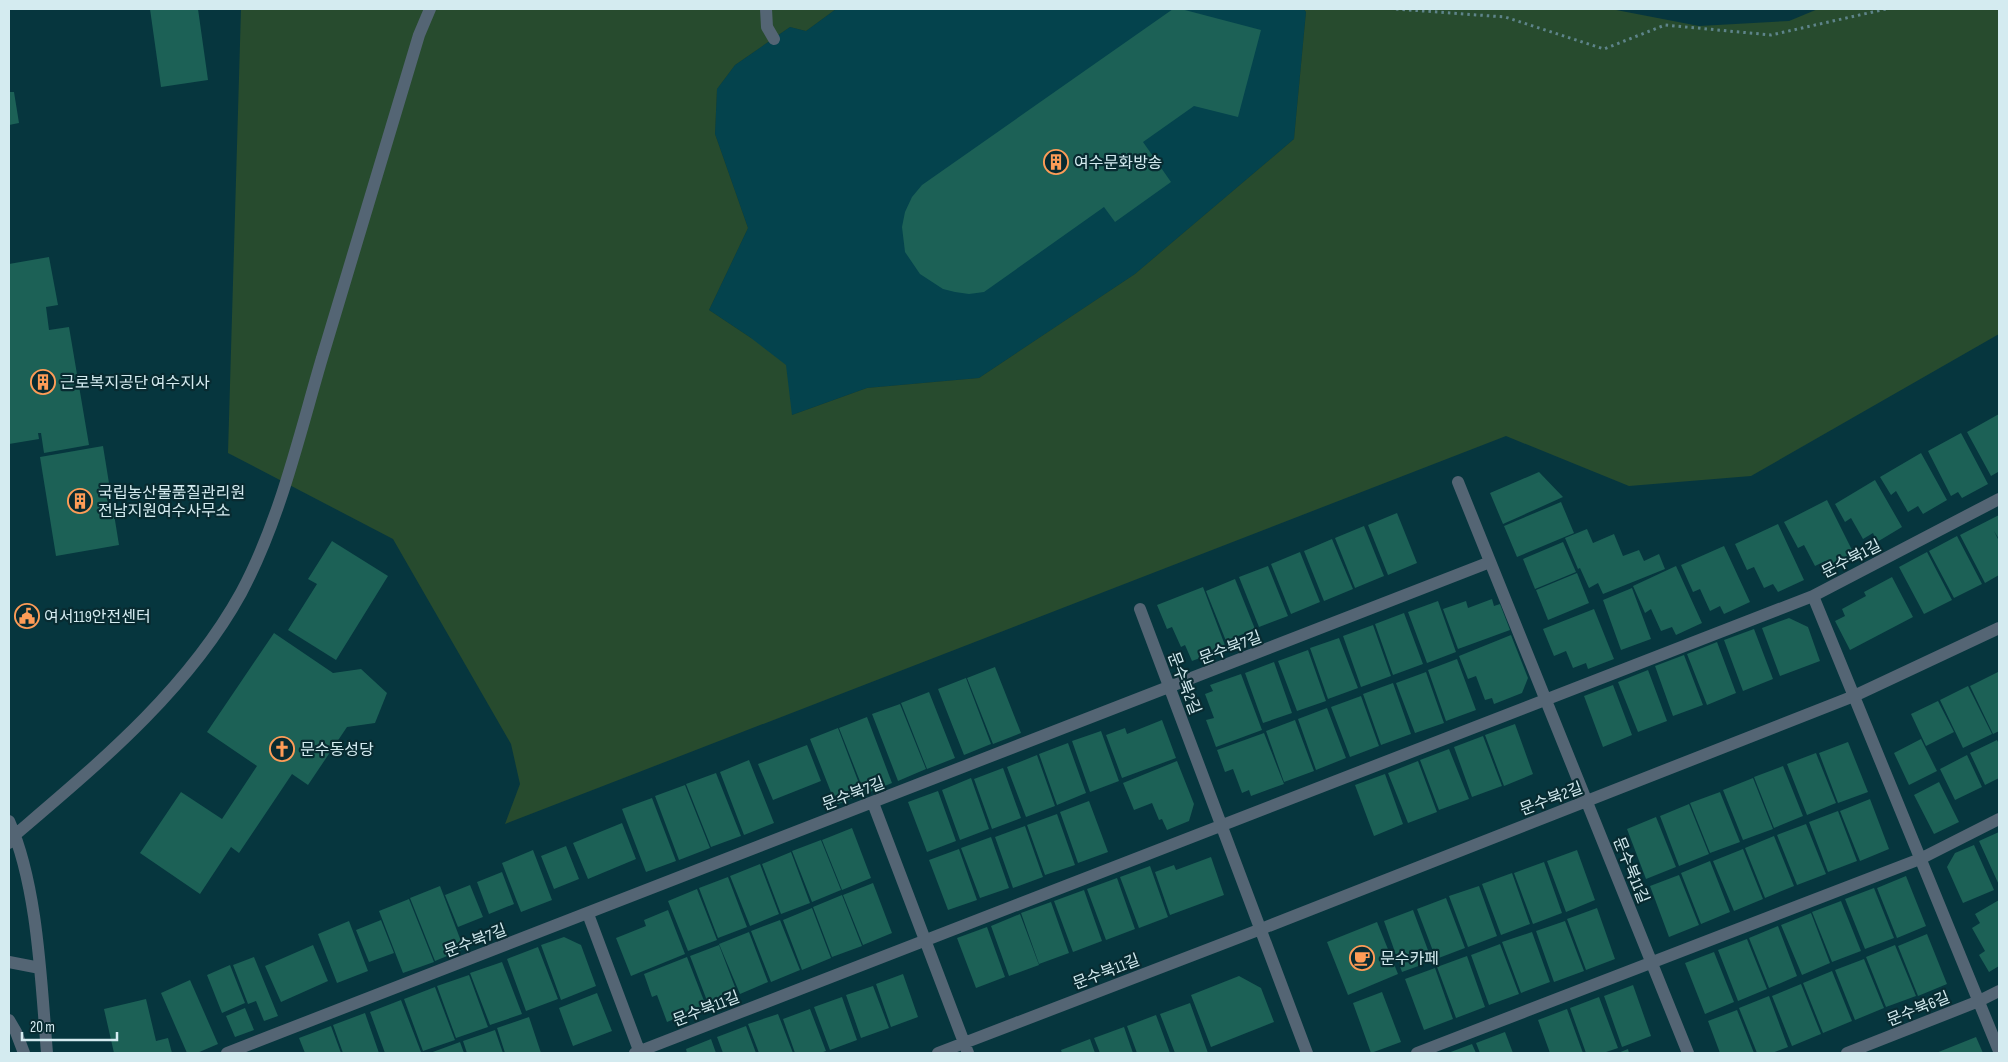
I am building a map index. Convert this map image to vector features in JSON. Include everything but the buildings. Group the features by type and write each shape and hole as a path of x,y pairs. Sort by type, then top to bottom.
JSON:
{"street":[{"path":"12,839 86,775 151,711 207,645 240,594 265,542 291,464 364,214 419,35 430,9"},
{"path":"766,9 767,27 774,39"},
{"path":"1458,482 1545,700"},
{"name":"문수북1길","path":"1999,499 1813,596 1999,1051"},
{"name":"문수북7길","path":"227,1053 1490,562"},
{"path":"1221,825 1813,596"},
{"name":"문수북2길","path":"1140,609 1307,1053"},
{"path":"1854,696 1999,628"},
{"name":"문수북2길","path":"1261,929 1854,696"},
{"name":"문수북11길","path":"1545,700 1688,1053"},
{"path":"873,803 966,1048"},
{"path":"1417,1053 1920,859 1999,819"},
{"path":"9,821 12,839 32,908 40,968 47,1053"},
{"name":"문수북11길","path":"588,914 638,1053 1221,825"},
{"name":"문수북11길","path":"938,1053 966,1048 1261,929"},
{"path":"9,962 40,968"},
{"name":"문수북6길","path":"1847,1053 1979,1001 1999,990"},
{"path":"9,1020 18,1047"},
{"path":"9,1035 18,1047"}],"path":[{"path":"1396,9 1505,17 1604,49 1665,24 1771,35 1886,9"}],"shaded area":[{"path":"836,9 1304,9 1306,12 1294,139 1135,274 979,378 867,388 792,415 751,338 709,310 748,228 715,134 717,89 735,65 790,27 806,31"}],"green space":[{"path":"241,9 836,9 806,31 790,27 735,65 717,89 715,134 748,228 709,310 751,338 786,365 792,415 867,388 979,378 1135,274 1294,139 1306,12 1304,9 1611,9 1699,26 1789,21 1818,9 1999,9 1999,334 1751,476 1629,486 1506,436 505,824 520,784 511,744 393,539 228,453"}],"place":[{"name":"여수문화방송","path":"1056,162"},
{"name":"근로복지공단 여수지사","path":"43,382"},
{"name":"국립농산물품질관리원 전남지원여수사무소","path":"80,501"},
{"name":"여서119안전센터","path":"27,616"},
{"name":"문수동성당","path":"282,749"},
{"name":"문수카페","path":"1362,958"}]}
